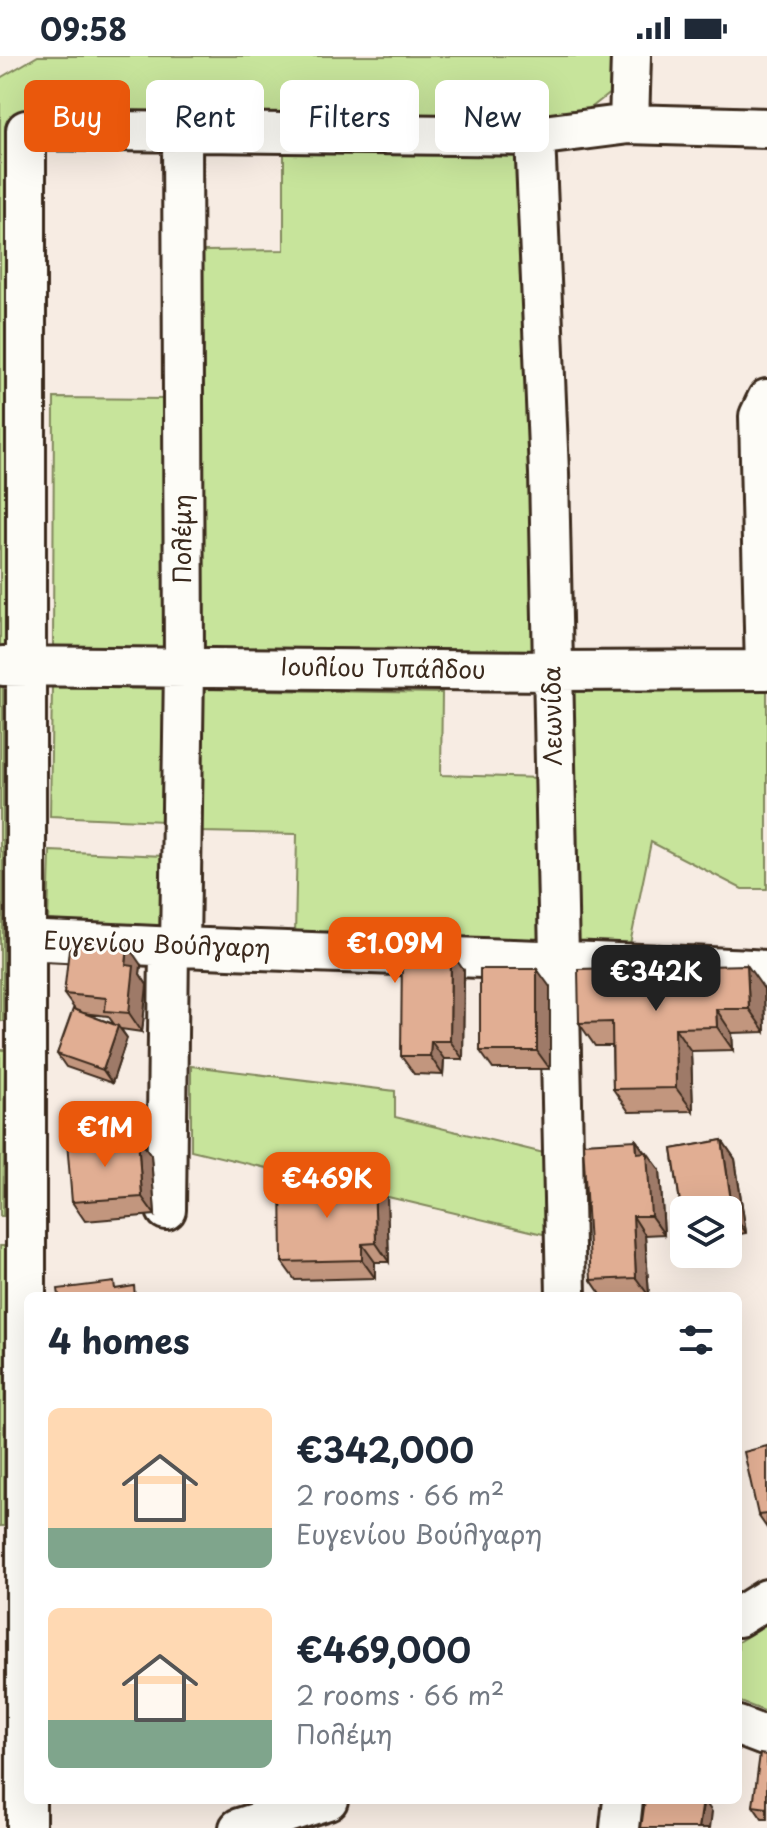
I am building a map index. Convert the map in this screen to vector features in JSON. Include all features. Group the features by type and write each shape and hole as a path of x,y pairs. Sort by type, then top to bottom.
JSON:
{"street":[{"path":"629,124 631,56"},
{"path":"549,134 629,124 767,128"},
{"path":"24,1496 12,1232 12,1033 27,940 13,666 26,130 146,130"},
{"path":"264,131 435,134"},
{"name":"Πολέμη","path":"166,1210 184,667 182,152"},
{"name":"Λεωνίδα","path":"536,152 549,473 566,1292"},
{"path":"766,670 759,416 767,399"},
{"name":"Ιουλίου Τυπάλδου","path":"13,666 766,670"},
{"name":"Ευγενίου Βούλγαρη","path":"27,940 560,959 767,970"},
{"path":"742,1615 767,1599"},
{"path":"742,1728 767,1737"},
{"path":"26,1804 26,1828"},
{"path":"239,1828 277,1822 319,1804"},
{"path":"620,1828 623,1804"}],"green space":[{"path":"38,56 617,56 616,88 577,119 549,120 549,80 435,80 435,124 419,125 419,80 280,80 280,130 264,130 264,80 146,80 146,134 130,135 130,80 24,80 24,139 12,139 7,650 0,650 0,78"},
{"path":"284,152 527,152 539,655 204,651 203,251 284,250"},
{"path":"54,398 167,399 168,651 53,650"},
{"path":"0,684 3,684 3,1021 0,1021"},
{"path":"52,687 166,689 164,821 50,816"},
{"path":"204,689 442,693 441,775 543,778 547,947 295,938 297,834 201,832"},
{"path":"566,689 767,691 767,889 742,889 651,842 629,949 570,947"},
{"path":"50,851 164,856 163,931 48,925"},
{"path":"0,1050 5,1050 3,1216 0,1216"},
{"path":"191,1066 395,1091 395,1117 548,1154 547,1235 191,1150"},
{"path":"0,1246 5,1246 4,1526 0,1526"},
{"path":"767,1624 767,1712 742,1703 742,1640"}],"building":[{"path":"70,940 128,946 126,965 134,966 129,1013 105,1011 106,998 64,994"},
{"path":"402,952 451,952 450,1041 431,1041 430,1056 401,1056"},
{"path":"747,965 749,1009 716,1009 717,1027 675,1028 676,1088 613,1089 612,1022 579,1023 578,969"},
{"path":"480,969 537,969 537,1051 480,1051"},
{"path":"73,1009 118,1026 103,1070 57,1054"},
{"path":"138,1137 142,1197 72,1202 67,1142"},
{"path":"636,1140 637,1153 647,1152 651,1216 633,1216 636,1278 591,1280 583,1143"},
{"path":"722,1140 730,1196 679,1196 672,1149"},
{"path":"374,1179 376,1243 362,1244 362,1260 282,1262 281,1181"},
{"path":"114,1282 115,1289 134,1286 135,1292 58,1292 58,1289"},
{"path":"767,1446 767,1514 758,1515 744,1452"},
{"path":"760,1754 767,1755 767,1808 753,1806"},
{"path":"644,1804 702,1804 699,1828 641,1828"}]}
